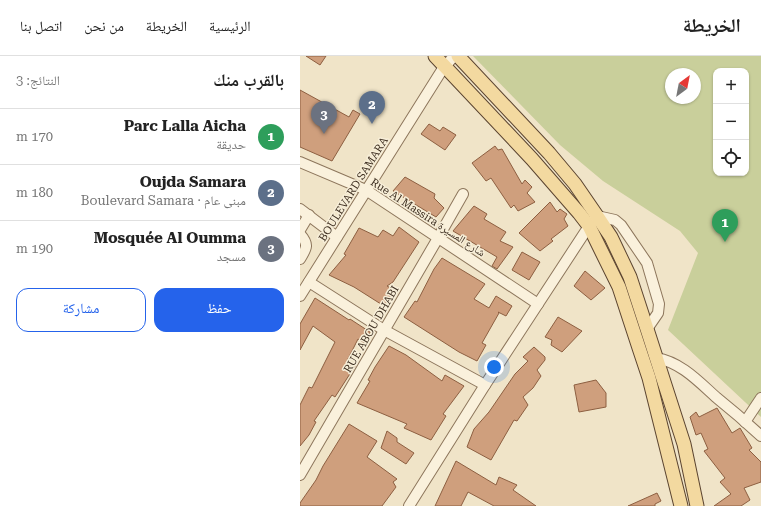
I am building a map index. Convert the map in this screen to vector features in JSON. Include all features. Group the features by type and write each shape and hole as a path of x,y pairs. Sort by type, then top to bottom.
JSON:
{"main road":[{"path":"435,56 532,158 589,226 619,287 684,444 697,506"},
{"path":"458,56 549,153 575,184 611,237 630,277 656,358 655,376 666,448 681,506"},
{"path":"666,448 684,444"}],"street":[{"name":"BOULEVARD SAMARA","path":"300,296 336,236 445,67 454,56"},
{"name":"Rue Al Massira شارع المسيرة","path":"300,162 366,190 538,304"},
{"name":"RUE ABOU DHABI","path":"300,475 463,194"},
{"path":"300,208 336,236"},
{"path":"300,230 309,215"},
{"path":"409,506 485,385 589,226 598,216 615,220 621,225 647,263 659,304 658,313 647,329"},
{"path":"300,234 305,239 307,244 306,250 300,259"},
{"path":"309,282 384,330 485,385"},
{"path":"656,358 665,360 681,368 761,436"},
{"path":"745,422 761,398"}],"green space":[{"path":"473,56 761,56 761,417 668,330 698,253 680,231 603,181 560,145"}],"building":[{"path":"306,56 326,56 320,65"},
{"path":"300,90 349,117 353,110 360,114 332,161 300,147"},
{"path":"429,124 440,131 443,127 456,135 445,150 421,134"},
{"path":"495,146 498,150 502,149 522,184 525,180 532,187 527,193 535,202 518,211 514,205 511,208 491,178 486,181 472,163"},
{"path":"405,177 435,194 434,198 444,208 436,217 393,191"},
{"path":"550,202 557,212 560,209 567,214 564,219 568,226 551,239 553,241 540,251 519,233"},
{"path":"474,206 487,214 484,219 506,232 500,241 513,247 497,269 492,266 497,257 453,231"},
{"path":"399,227 419,242 393,282 387,286 394,290 384,306 354,287 329,275 346,255 344,254 359,228 378,237 383,230 393,236"},
{"path":"522,252 540,262 529,280 512,270"},
{"path":"442,258 485,284 474,299 489,308 496,296 512,306 506,316 498,312 499,313 482,343 486,345 477,361 459,352 404,317 415,301 417,302 434,269"},
{"path":"585,271 605,288 591,300 574,286"},
{"path":"315,298 370,332 366,344 358,339 347,361 355,366 335,397 332,395 314,421 316,422 309,435 300,446 300,405 309,387 312,388 335,342 313,326 300,350 300,324"},
{"path":"558,317 582,331 562,352 551,345 552,340 545,337"},
{"path":"389,346 406,355 442,381 445,375 464,386 443,414 446,416 431,440 404,428 407,424 357,403 370,381 368,380 375,367"},
{"path":"534,347 545,357 545,360 537,370 541,376 533,388 523,397 528,405 517,421 514,420 491,460 467,447 474,429 489,412 515,374 528,361 523,357"},
{"path":"596,380 606,393 606,407 579,412 574,385"},
{"path":"717,408 732,433 740,428 752,448 749,450 761,462 761,482 744,488 750,500 741,506 714,506 731,494 720,482 725,478 704,451 708,449 701,433 696,435 690,417 696,412 699,417"},
{"path":"349,424 377,441 367,457 397,479 393,482 396,487 382,506 300,506 300,503 316,480"},
{"path":"387,431 397,438 397,442 414,453 406,464 381,448"},
{"path":"456,461 496,485 499,477 517,485 513,490 536,506 494,506 468,492 461,506 435,506"},
{"path":"657,493 661,501 655,504 655,506 628,506"}],"place":[{"name":"Oujda Samara","path":"372,124"},
{"name":"Mosquée Al Oumma","path":"324,134"},
{"name":"Parc Lalla Aicha","path":"725,242"}]}
